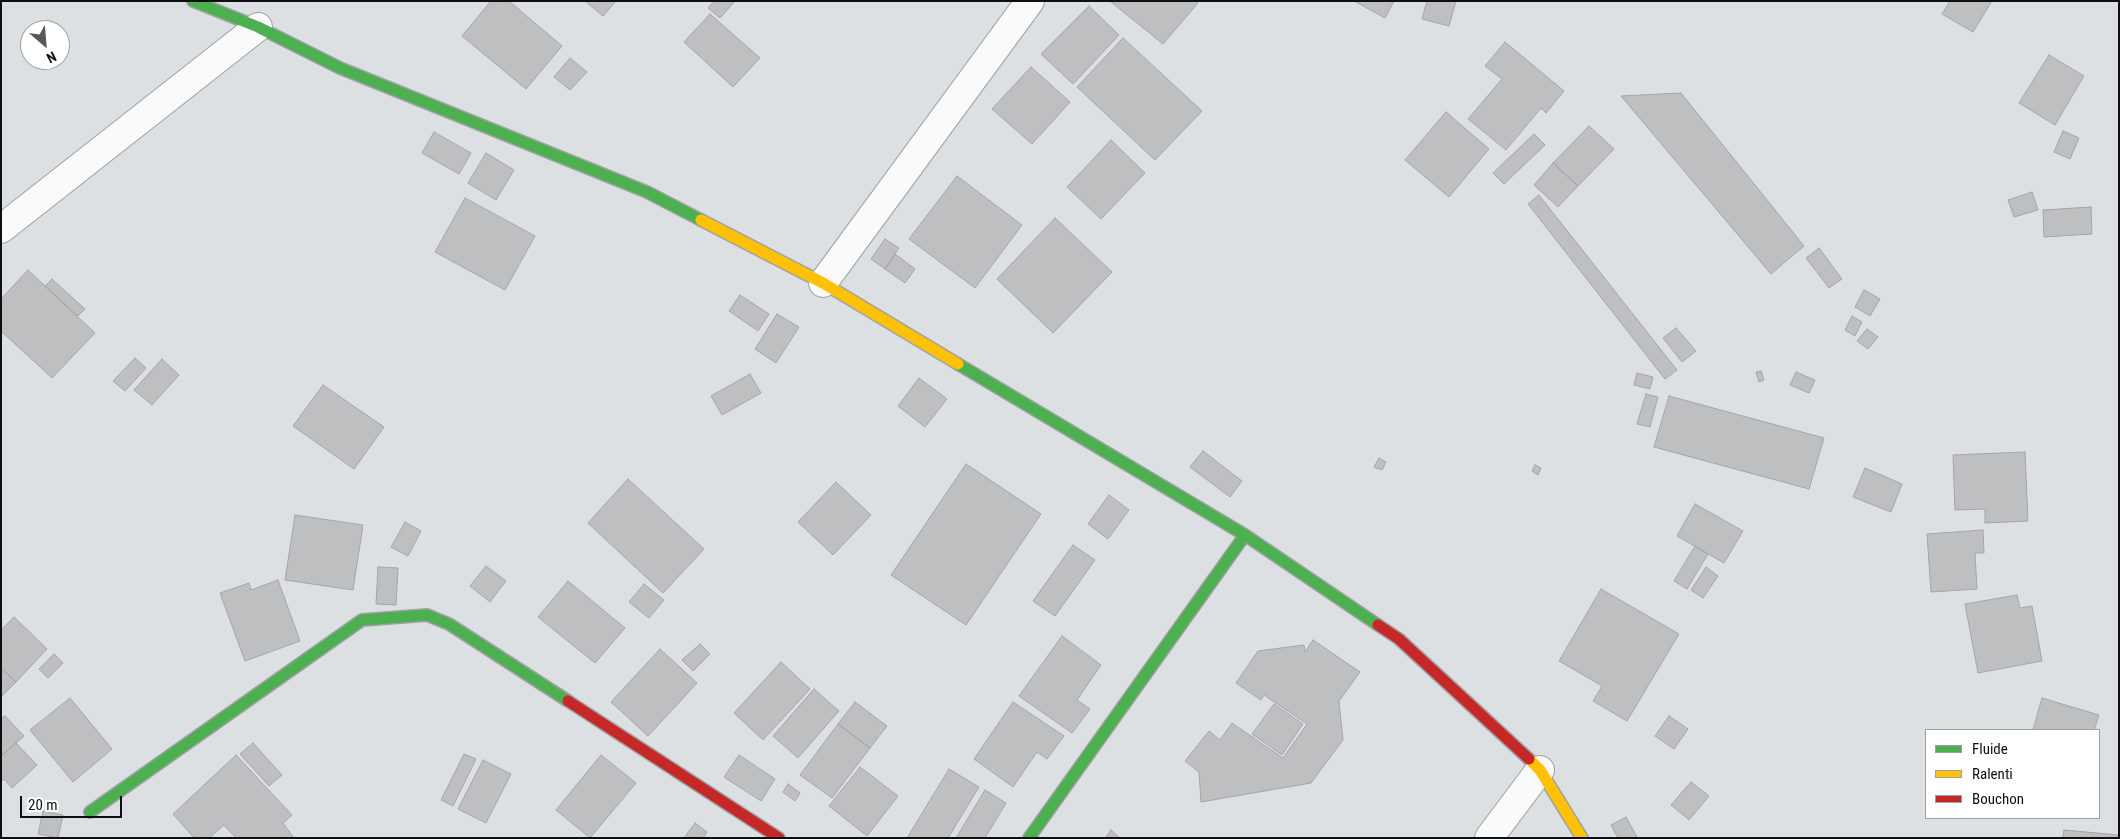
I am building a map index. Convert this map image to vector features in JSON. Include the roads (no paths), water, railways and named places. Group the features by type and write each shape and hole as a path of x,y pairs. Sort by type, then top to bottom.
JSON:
{"street":[{"path":"193,1 258,27 340,68 647,192 823,283 1245,535 1399,639 1540,770 1582,838"},
{"path":"823,283 1030,1"},
{"path":"1,229 258,27"},
{"path":"1029,838 1245,535"},
{"path":"90,812 362,620 427,615 449,624 779,838"},
{"path":"1489,838 1540,770"}]}
